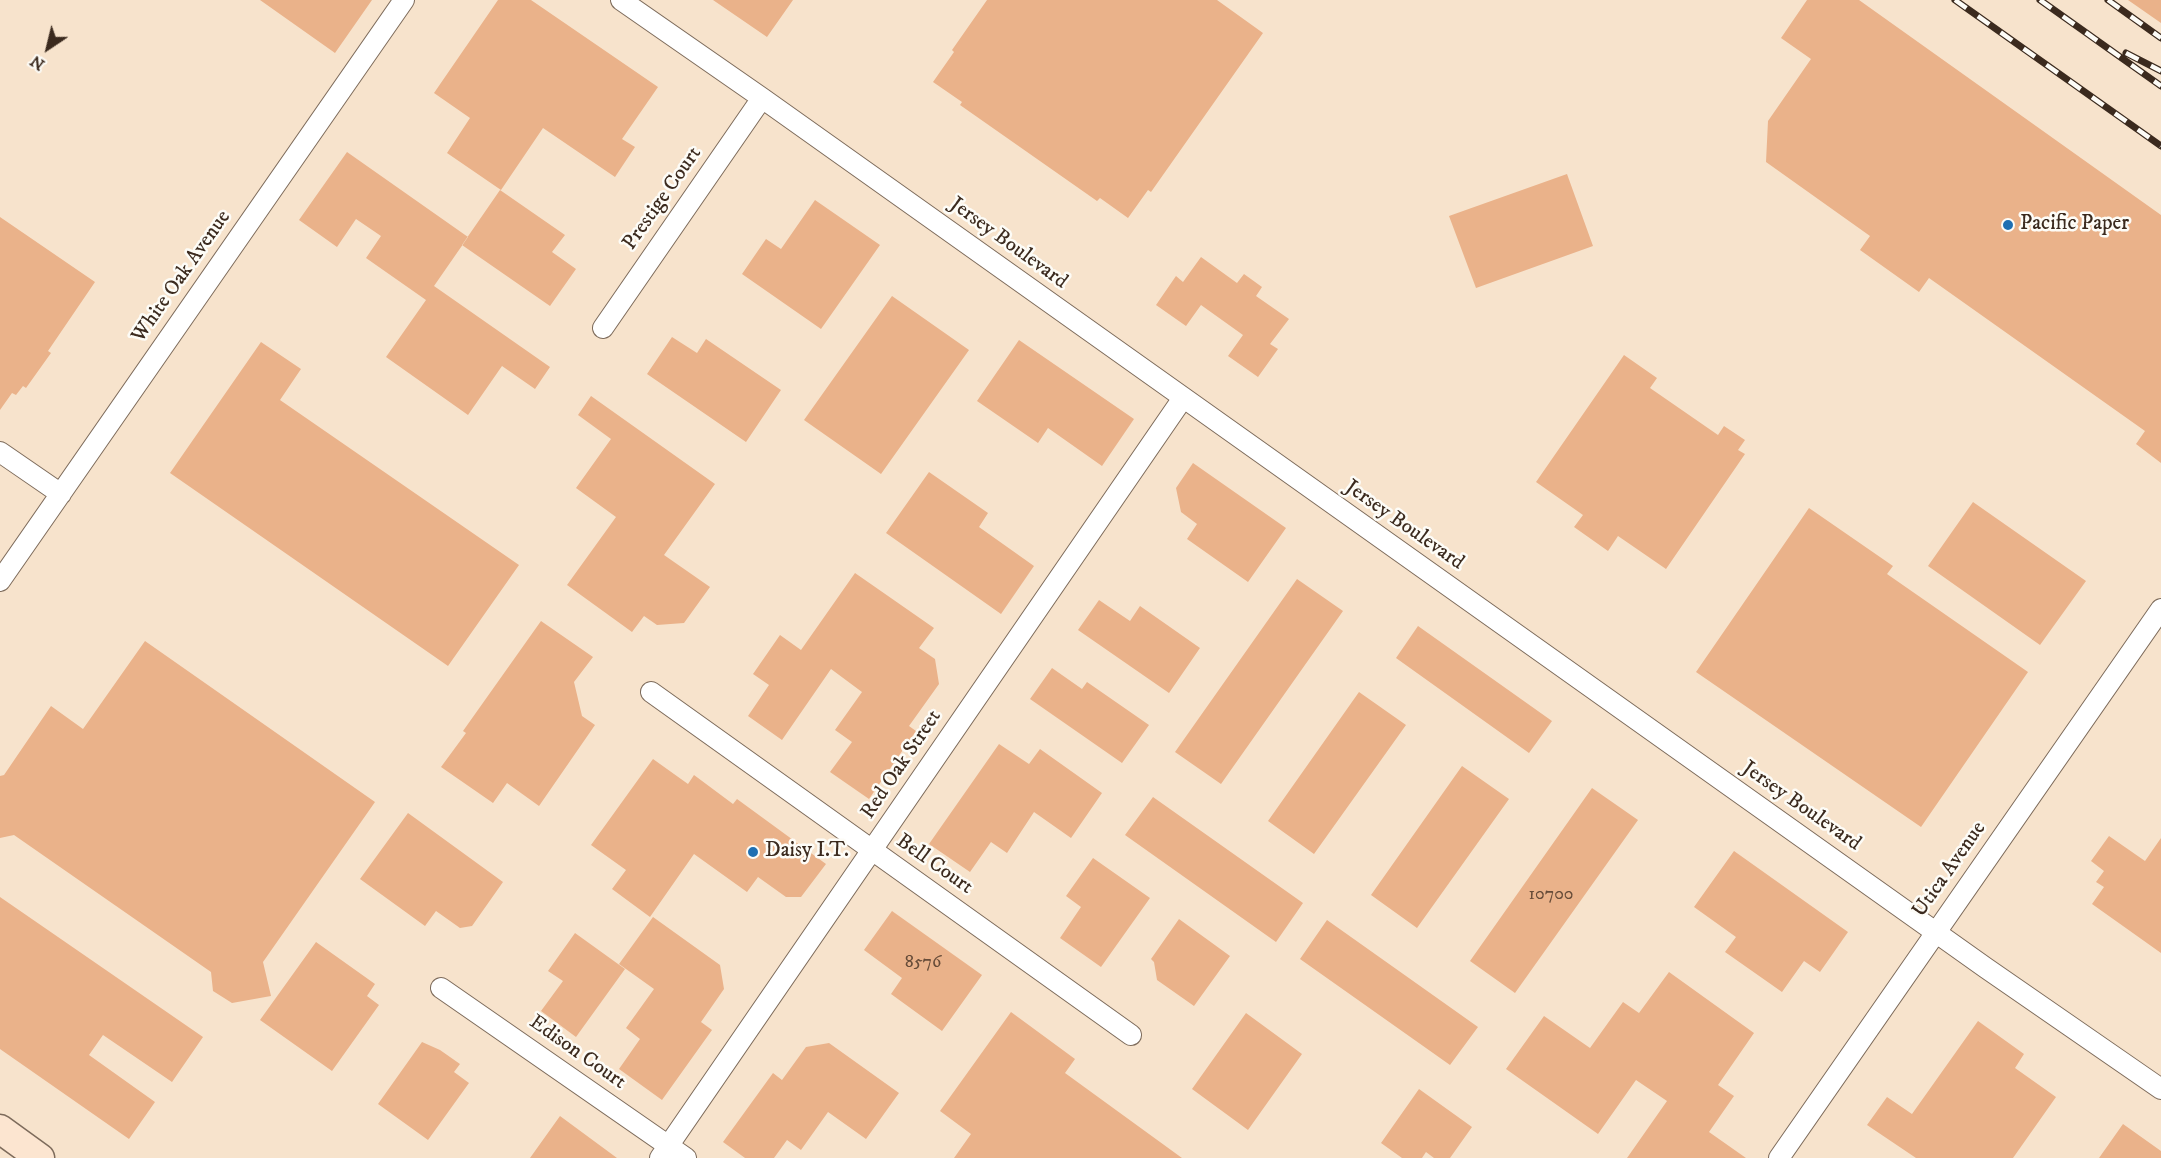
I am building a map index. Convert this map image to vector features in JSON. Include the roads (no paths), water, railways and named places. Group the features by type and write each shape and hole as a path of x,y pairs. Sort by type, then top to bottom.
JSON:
{"main road":[{"path":"0,1130 40,1158"}],"street":[{"name":"White Oak Avenue","path":"0,581 404,0"},
{"name":"Jersey Boulevard","path":"621,0 2161,1089"},
{"name":"Prestige Court","path":"603,328 762,98"},
{"name":"Red Oak Street","path":"665,1152 1183,398"},
{"path":"0,452 61,495"},
{"name":"Utica Avenue","path":"1779,1158 2161,609"},
{"name":"Bell Court","path":"651,692 1131,1035"},
{"name":"Edison Court","path":"441,988 665,1152 686,1158"}],"railway":[{"path":"1955,0 2161,146"},
{"path":"2040,0 2161,86"},
{"path":"2108,0 2161,38"},
{"path":"2126,53 2161,71"}],"place":[{"name":"Pacific Paper","path":"2008,225"},
{"name":"Daisy I.T.","path":"753,852"}]}
